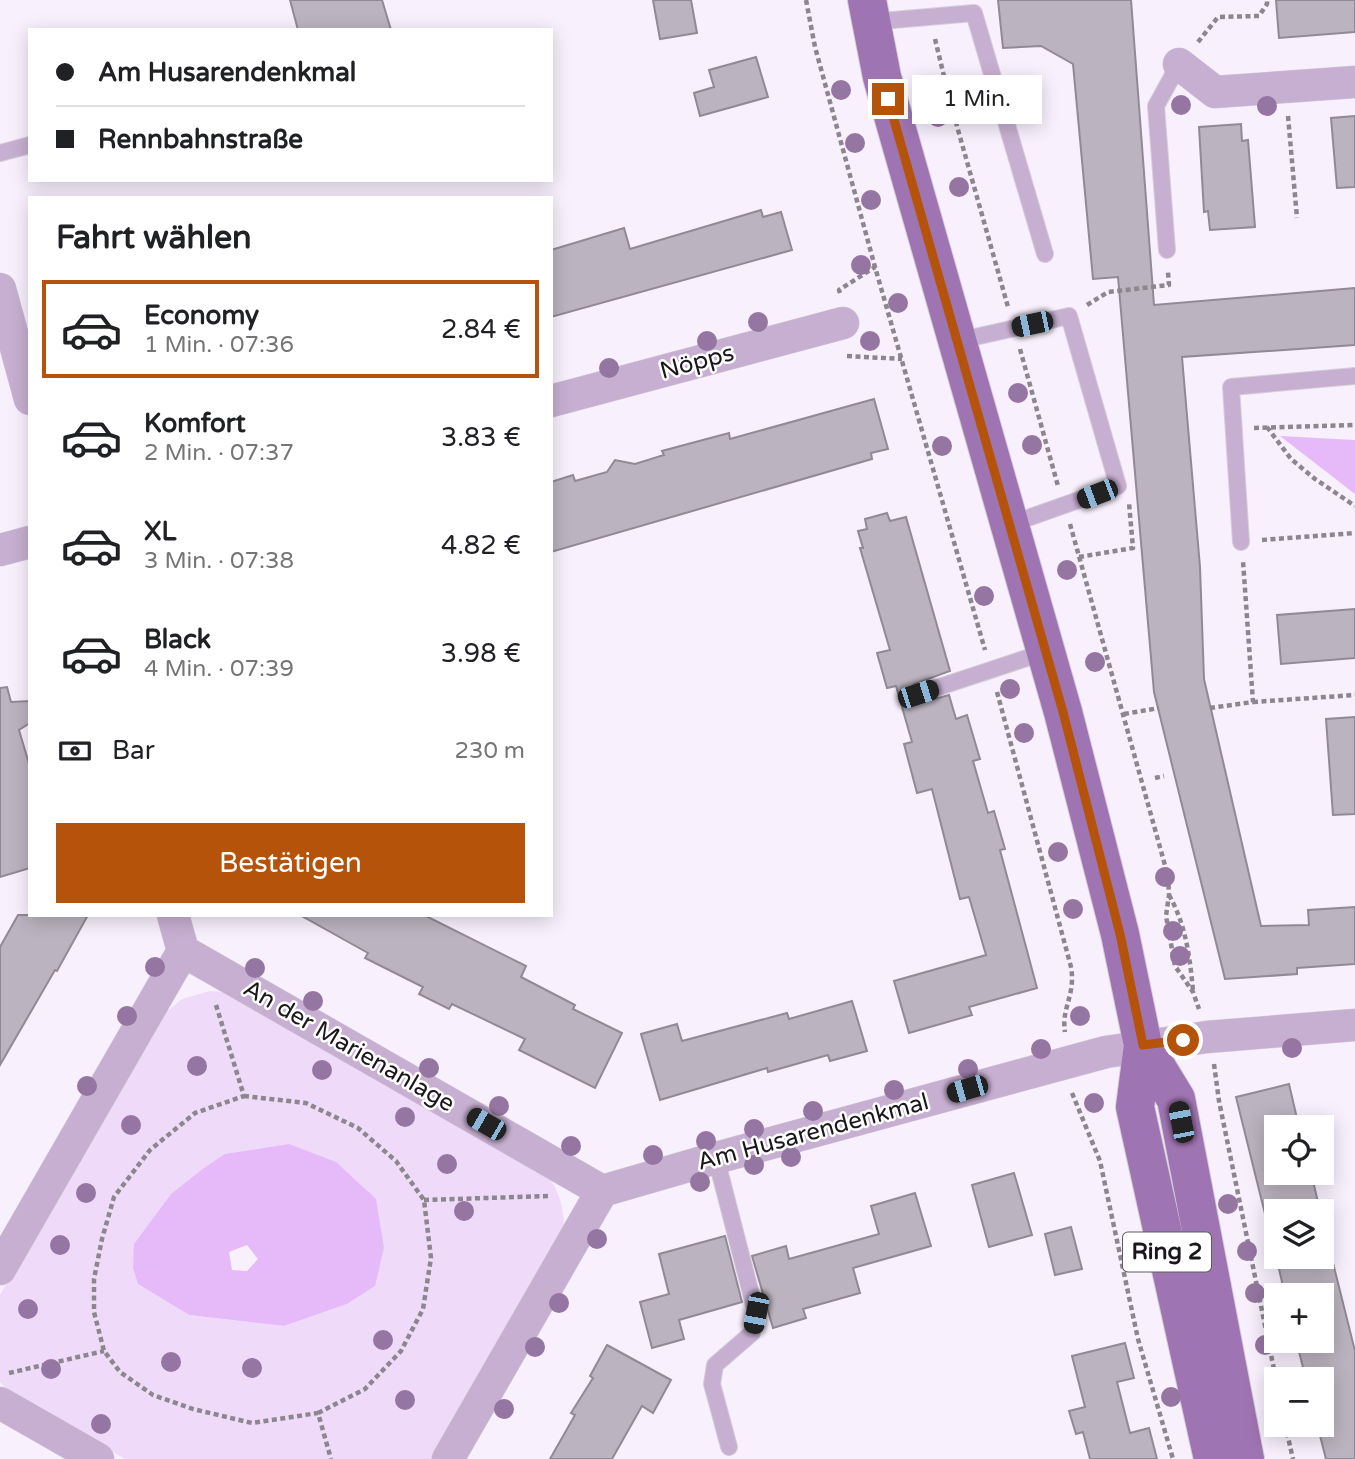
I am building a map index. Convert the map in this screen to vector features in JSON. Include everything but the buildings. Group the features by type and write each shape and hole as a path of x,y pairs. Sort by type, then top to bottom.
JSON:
{"main road":[{"name":"Ring 2","path":"868,11 882,77 1045,652 1120,934 1143,1045 1135,1107 1213,1459"},
{"name":"Ring 2","path":"1143,1045 1176,1099 1245,1459"}],"street":[{"path":"1179,64 1215,92 1355,82"},
{"path":"0,289 28,392"},
{"name":"Nöpps","path":"553,400 843,323"},
{"path":"0,550 28,543"},
{"path":"0,1269 183,951 174,917"},
{"name":"An der Marienanlage","path":"183,951 602,1191"},
{"name":"Am Husarendenkmal","path":"602,1191 1068,1061 1143,1045 1207,1037 1355,1026"},
{"path":"448,1459 602,1191"},
{"path":"0,1403 97,1459"}],"lane":[{"path":"868,11 930,17 973,7 1045,254"},
{"path":"1167,250 1156,106 1179,64"},
{"path":"0,153 28,146"},
{"path":"957,341 1069,316 1118,486 1008,526"},
{"path":"1241,542 1231,387 1355,376"},
{"path":"918,694 1045,652"},
{"path":"716,1158 756,1313 752,1332 715,1365 712,1384 729,1447"}],"path":[{"path":"806,0 815,47 875,267 1071,967 1073,988 1065,1014 1066,1036"},
{"path":"1179,64 1218,17 1259,16 1267,5 1267,0"},
{"path":"930,17 951,105 1168,876 1166,916 1175,966 1193,992 1199,1007"},
{"path":"1285,88 1297,218"},
{"path":"1069,316 1108,292 1169,285 1167,250"},
{"path":"1234,429 1355,425"},
{"path":"1267,427 1291,459 1355,506"},
{"path":"1079,557 1133,548 1128,484 1118,486"},
{"path":"1253,702 1241,542 1355,533"},
{"path":"1210,708 1253,702 1355,695"},
{"path":"1124,714 1158,708"},
{"path":"1155,778 1164,776"},
{"path":"1169,895 1179,913 1190,961 1193,992"},
{"path":"211,998 219,1009 244,1096"},
{"path":"1213,1063 1274,1367"},
{"path":"1072,1091 1102,1170 1138,1339 1172,1459"},
{"path":"244,1096 306,1103 358,1128 396,1161 424,1200 431,1258 423,1309 401,1352 365,1390 318,1413 252,1423 193,1409 153,1395 120,1372 104,1351 94,1312 94,1279 114,1197 150,1150 195,1113 244,1096"},
{"path":"1092,1139 1101,1138"},
{"path":"424,1200 521,1198 602,1191"},
{"path":"0,1375 104,1351"},
{"path":"318,1413 331,1459"},
{"path":"1288,1437 1293,1459"}],"shaded area":[{"path":"1280,436 1355,440 1355,494"},
{"path":"210,991 224,992 548,1176 556,1189 564,1230 438,1459 125,1459 11,1394 0,1382 0,1295 160,1017 182,999","holes":["289,1144 375,1286 347,1304 284,1326 189,1315 138,1284"]},
{"path":"289,1144 336,1162 376,1199 384,1248 375,1286 347,1304 284,1326 189,1315 138,1284 133,1268 134,1244 171,1194 225,1154","holes":["247,1245 258,1259 247,1271 232,1270 229,1252"]}],"route":[{"path":"888,99 1063,712 1120,934 1143,1045 1183,1040"}]}
